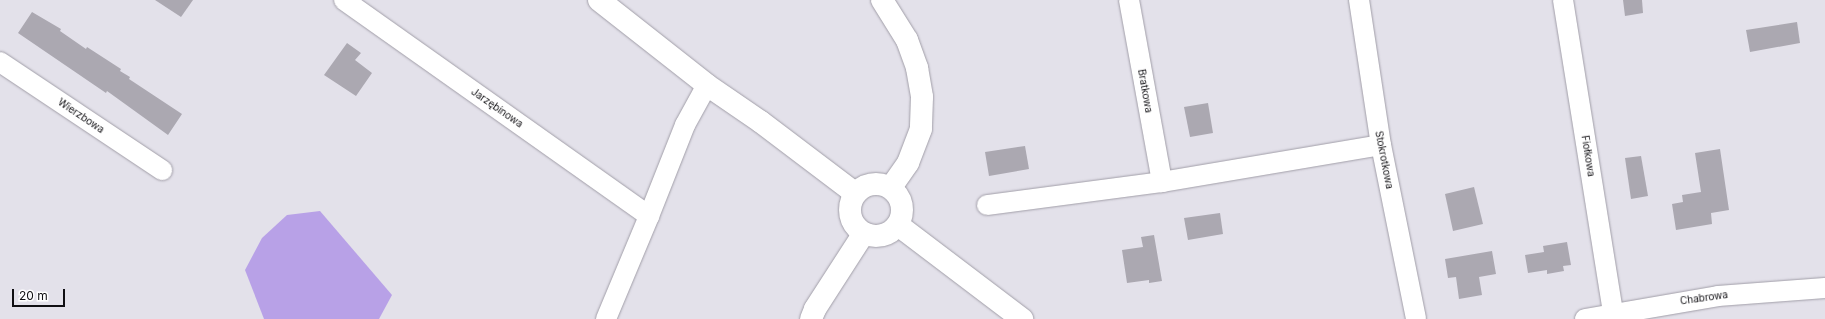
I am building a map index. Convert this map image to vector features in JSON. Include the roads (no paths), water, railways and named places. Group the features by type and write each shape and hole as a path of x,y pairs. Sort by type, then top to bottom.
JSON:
{"main road":[{"path":"599,0 707,85 761,122 855,193"},
{"path":"882,0 907,40 917,68 922,97 921,129 908,163 891,187"},
{"path":"868,184 884,184 891,187 897,193 903,209 898,225 886,234 871,236 864,233 857,228 852,220 850,210 855,193 868,184"},
{"path":"898,225 1022,319"},
{"path":"811,319 815,309 864,233"}],"street":[{"name":"Jarzębinowa","path":"344,0 649,216"},
{"name":"Bratkowa","path":"1129,0 1162,182"},
{"name":"Stokrotkowa","path":"1359,0 1381,145 1416,319"},
{"name":"Fiołkowa","path":"1564,0 1613,313"},
{"name":"Wierzbowa","path":"0,62 162,170"},
{"path":"606,319 649,216 684,125 707,85"},
{"path":"988,205 1162,182 1381,145"},
{"name":"Chabrowa","path":"1585,319 1718,296 1825,288"}]}
